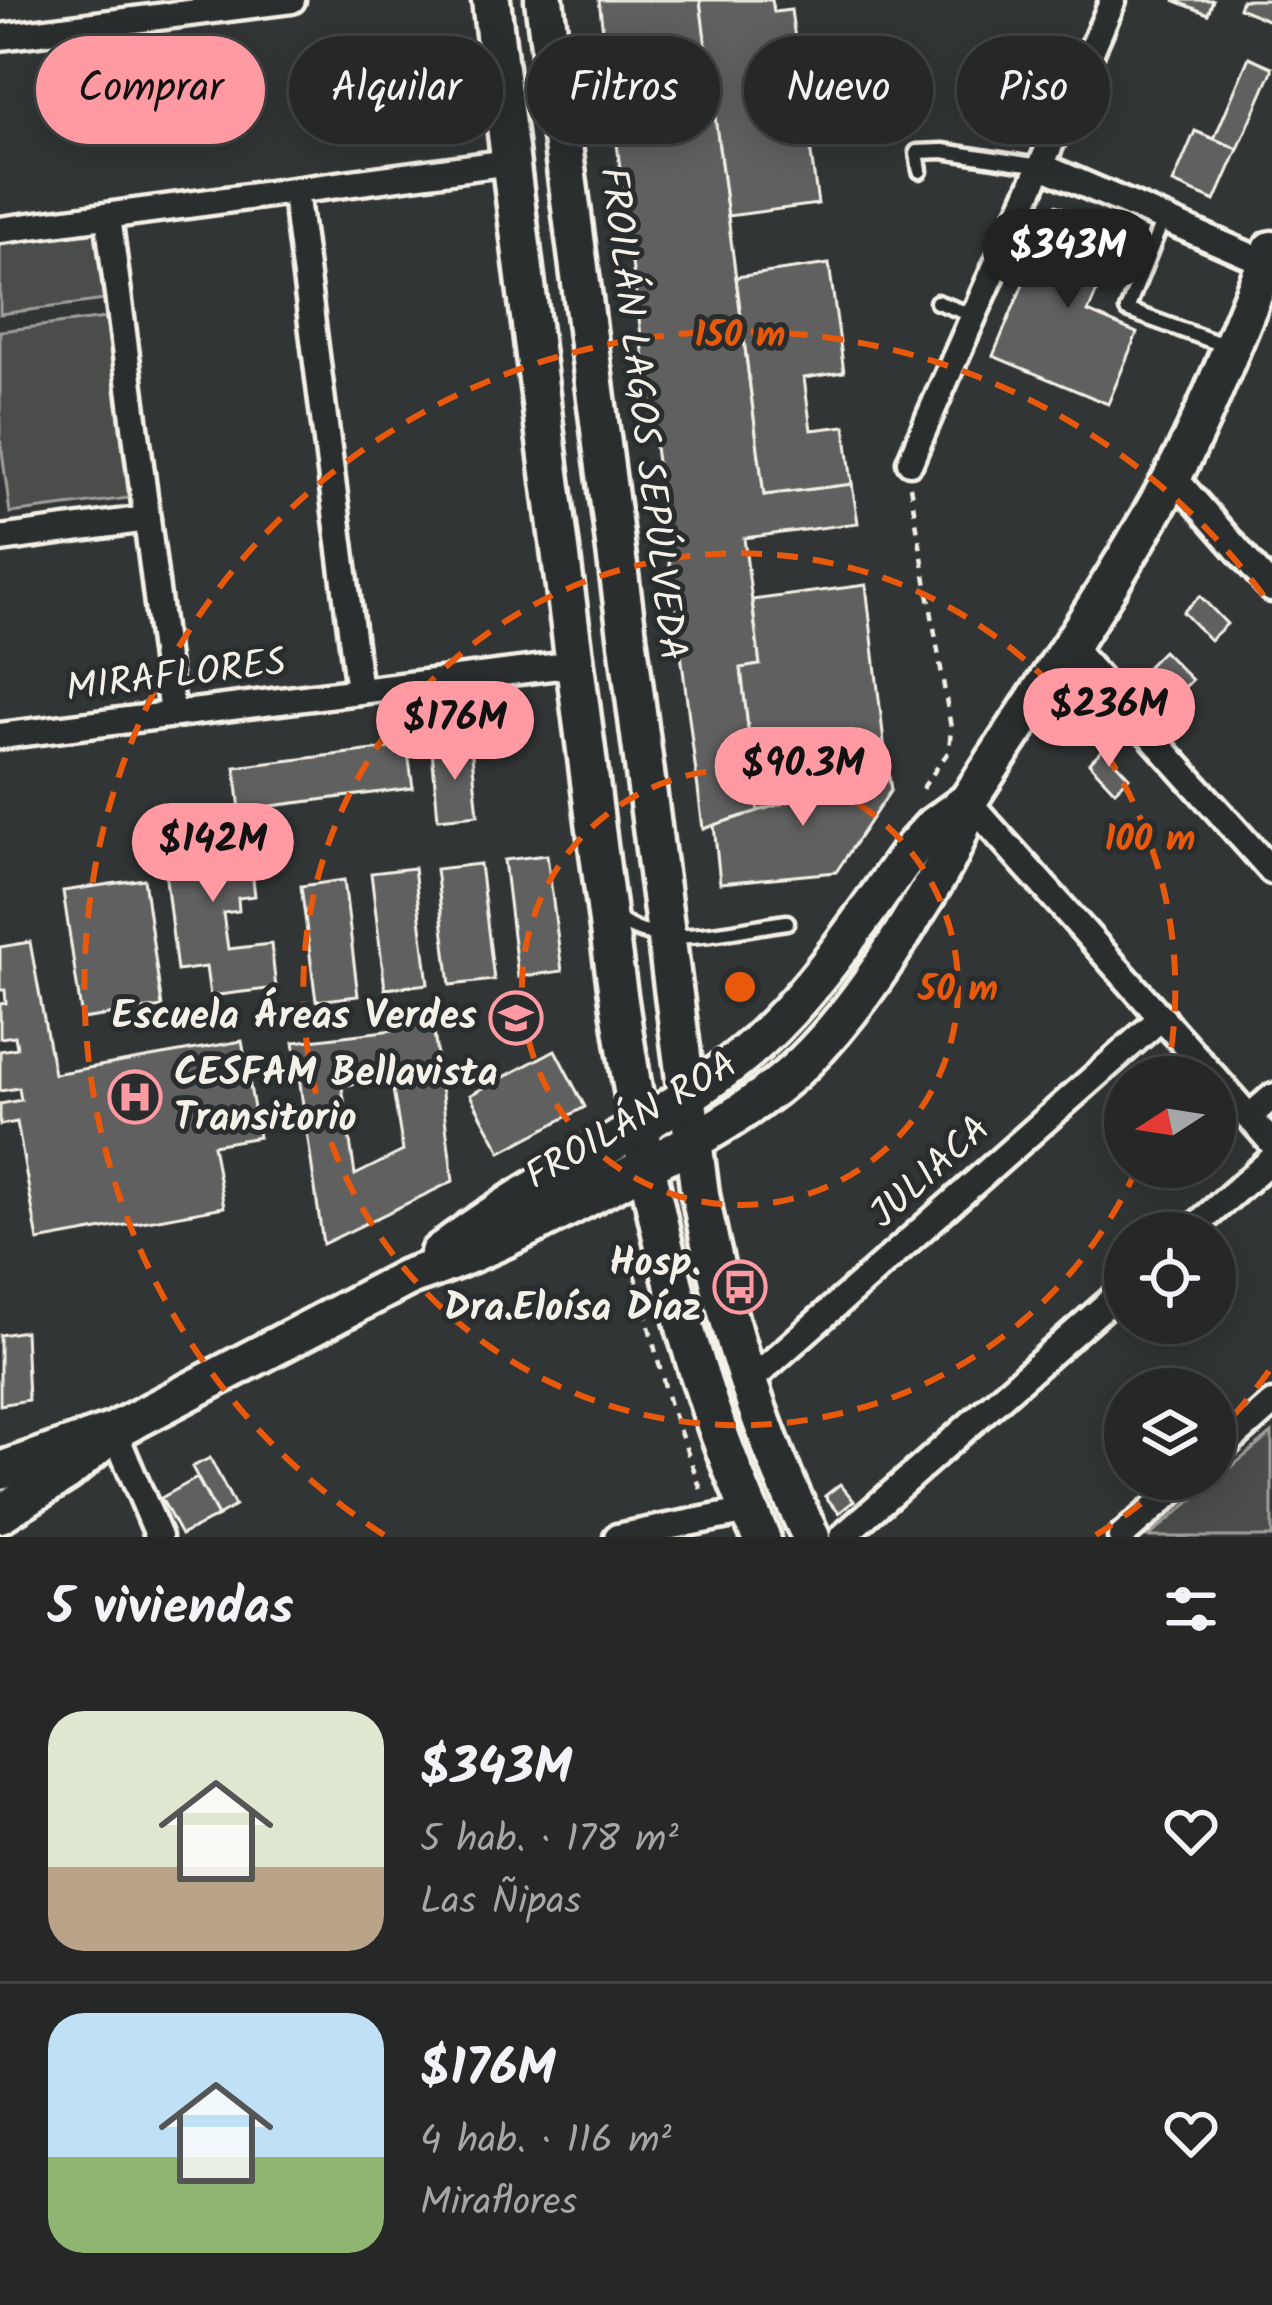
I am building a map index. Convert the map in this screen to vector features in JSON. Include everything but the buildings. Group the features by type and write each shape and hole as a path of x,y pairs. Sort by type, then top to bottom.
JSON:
{"street":[{"path":"0,37 292,0"},
{"path":"491,0 605,896 649,1165 677,1308 710,1414 755,1524 617,1537"},
{"path":"535,0 544,1"},
{"path":"910,462 971,315 1044,166 1113,0"},
{"name":"FROILÁN LAGOS SEPÚLVEDA","path":"544,1 684,1098 716,1274 748,1383 811,1537"},
{"path":"0,230 510,162"},
{"path":"1044,166 1163,219 1269,256"},
{"path":"295,191 358,691"},
{"path":"108,216 172,714"},
{"name":"FROILÁN ROA","path":"406,1278 542,1224 692,1143 778,1085 849,1011 950,857 968,801 1173,476 1233,349 1269,256"},
{"path":"530,316 562,323 586,310"},
{"path":"1173,476 1272,589"},
{"path":"0,539 147,520"},
{"path":"1070,645 1272,872"},
{"name":"MIRAFLORES","path":"0,736 575,664"},
{"path":"968,801 1196,1056"},
{"name":"FROILÁN ROA","path":"0,1471 114,1431 406,1278 489,1217 684,1098 770,1031 838,950 912,848 968,801"},
{"name":"JULIACA","path":"748,1383 1162,1017"},
{"path":"1249,1117 1272,1097"},
{"path":"1236,1102 1272,1143"},
{"path":"1212,1212 1272,1159"},
{"path":"842,1537 1104,1306"},
{"path":"1236,1436 1272,1404"},
{"path":"114,1431 159,1537"},
{"name":"FROILÁN ROA","path":"0,1514 67,1472 114,1431"},
{"path":"1121,1537 1163,1500"}],"lane":[{"path":"920,170 917,152 943,151 1044,166"},
{"path":"1163,219 1127,310 1233,349"},
{"path":"937,302 971,315"},
{"path":"605,896 628,928 651,937 788,922"}],"path":[{"path":"910,462 910,501 951,728 949,751 916,798"}],"shaded area":[{"path":"95,230 105,300 0,314 0,242"},
{"path":"106,318 129,498 10,513 0,436 0,331"},
{"path":"1272,1433 1272,1537 1148,1537 1192,1500 1236,1500 1236,1463"}],"place":[{"name":"Escuela Áreas Verdes","path":"516,1018"},
{"name":"CESFAM Bellavista Transitorio","path":"135,1097"},
{"name":"Hosp. Dra.Eloísa Díaz","path":"740,1287"}]}
